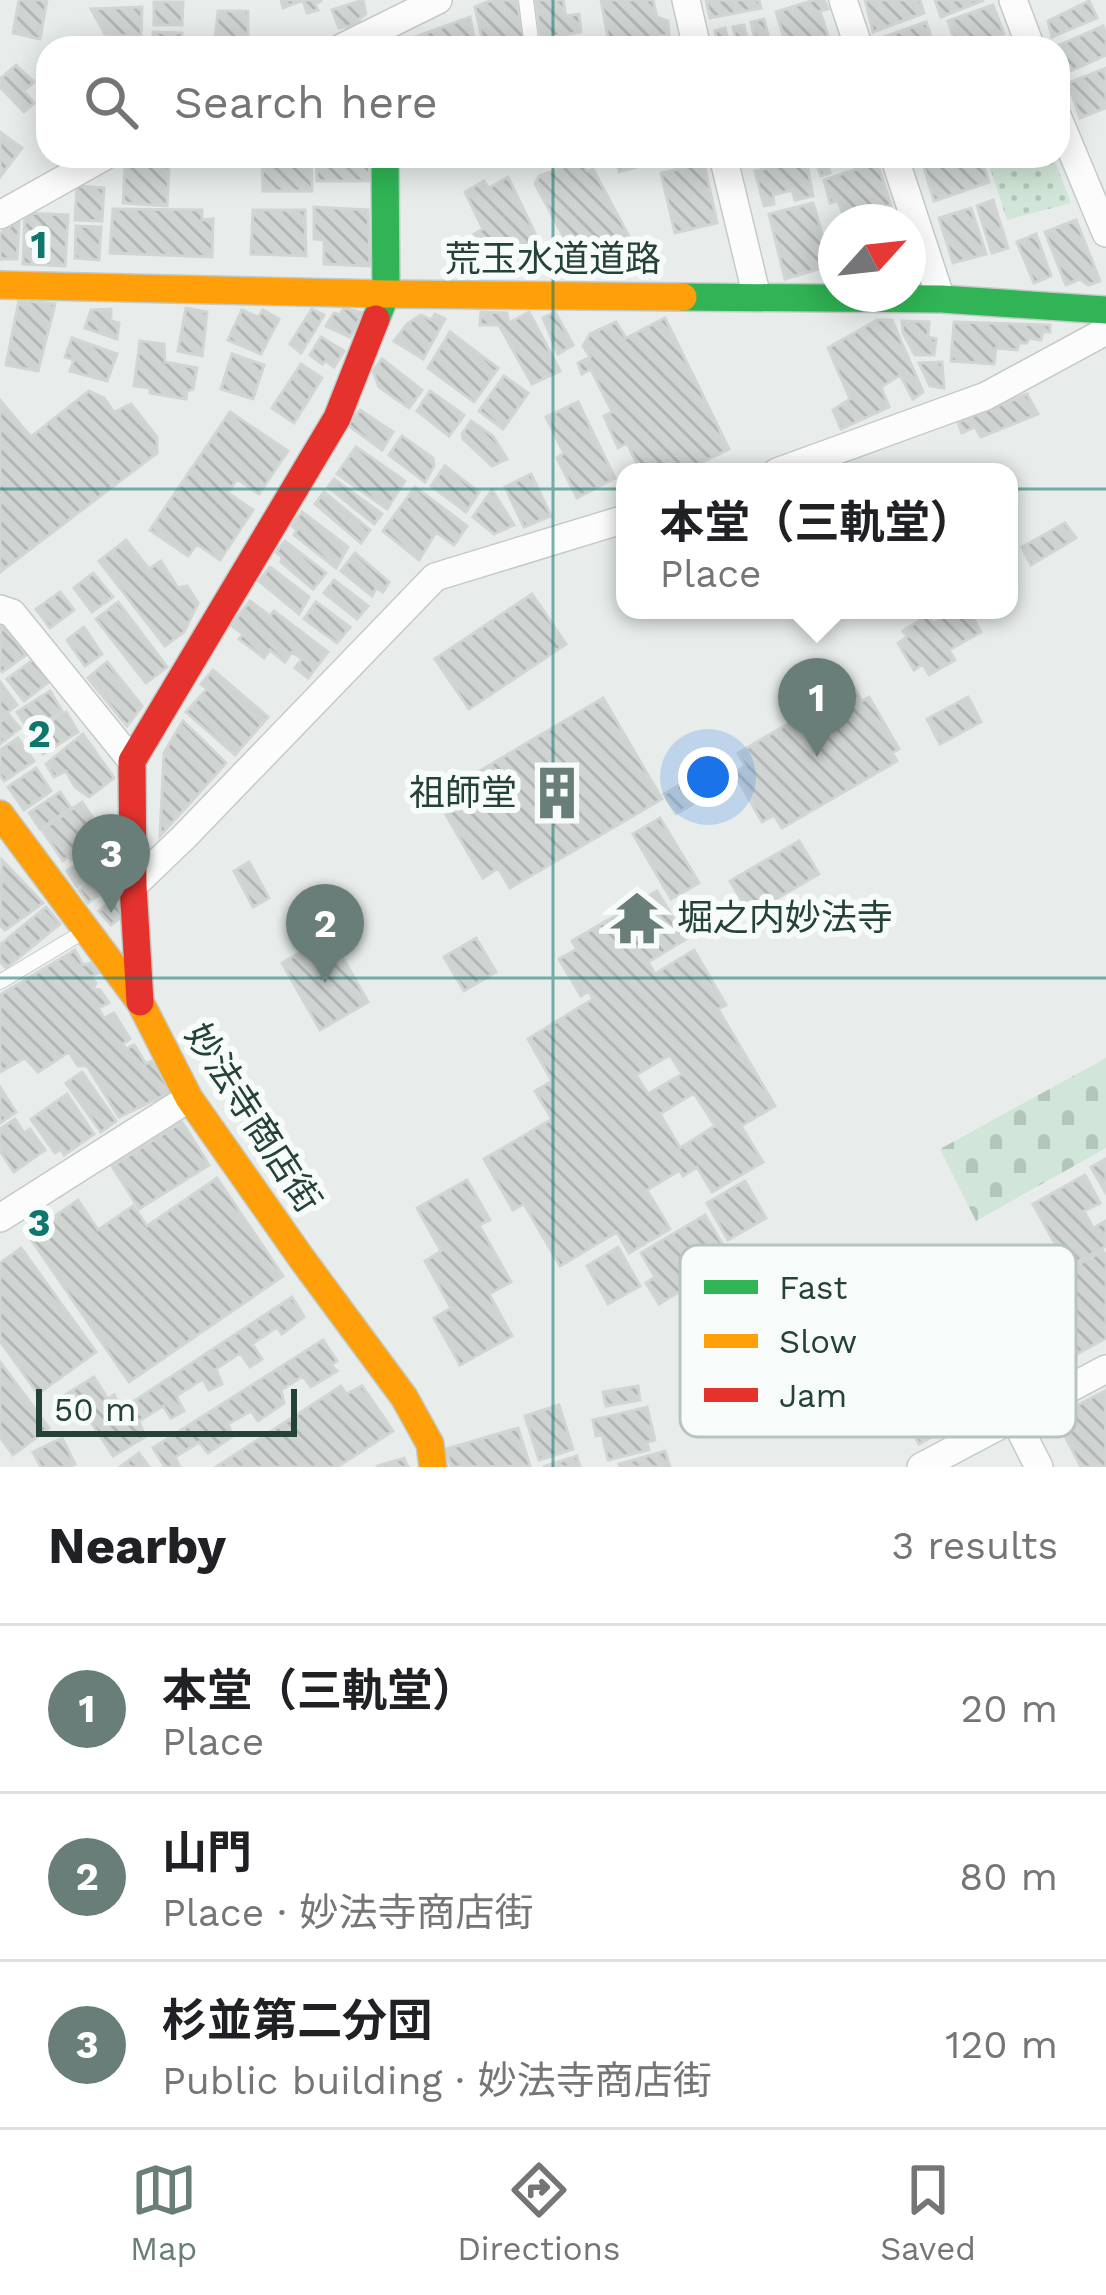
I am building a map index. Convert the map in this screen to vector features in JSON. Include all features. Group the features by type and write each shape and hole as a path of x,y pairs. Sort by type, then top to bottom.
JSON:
{"street":[{"path":"385,25 438,0"},
{"path":"686,0 695,36"},
{"path":"843,0 855,36"},
{"path":"1012,0 1026,36"},
{"path":"1070,147 1106,233"},
{"path":"0,215 84,168"},
{"path":"140,1002 132,761 337,418 386,294 385,168"},
{"path":"726,168 757,297"},
{"path":"898,168 941,299"},
{"name":"荒玉水道道路","path":"0,285 941,299 1106,310"},
{"path":"802,463 986,396 1106,331"},
{"path":"133,886 435,577 616,522"},
{"path":"0,609 13,613 132,761"},
{"name":"妙法寺商店街","path":"0,814 140,1002 189,1098 404,1396 430,1444 433,1467"},
{"path":"0,1218 189,1098"},
{"path":"1076,1386 1106,1369"},
{"path":"921,1467 981,1437"},
{"path":"1024,1437 1039,1467"}],"lane":[{"path":"526,0 530,36"},
{"path":"0,982 87,929"}],"green space":[{"path":"990,168 1058,168 1071,203 1007,220"},
{"path":"1106,1058 1106,1148 976,1221 940,1149"}],"building":[{"path":"19,0 47,0 41,36 13,33"},
{"path":"303,0 321,0 315,4 318,10 307,13"},
{"path":"363,0 366,14 359,24 339,28 332,10"},
{"path":"492,0 516,0 524,36 481,36 475,7"},
{"path":"535,0 563,0 566,16 579,14 581,32 541,36"},
{"path":"601,0 653,0 657,17 668,21 669,35 608,36"},
{"path":"706,0 759,0 761,8 710,18"},
{"path":"824,0 828,9 820,11 828,36 783,36 776,12"},
{"path":"865,0 920,0 924,13 873,32"},
{"path":"935,0 984,0 941,17"},
{"path":"1089,1 1097,18 1054,36 1048,21"},
{"path":"154,2 183,2 182,25 154,25"},
{"path":"993,5 1004,34 953,36 948,21"},
{"path":"142,7 141,36 105,34 91,9"},
{"path":"218,11 248,11 248,36 215,36"},
{"path":"470,17 474,36 418,36"},
{"path":"764,19 768,36 754,36 751,22"},
{"path":"926,22 931,36 887,36"},
{"path":"744,25 746,36 735,36 733,27"},
{"path":"1103,26 1106,55 1070,71 1070,40"},
{"path":"153,32 182,33 182,36 153,36"},
{"path":"16,65 34,82 24,91 34,103 24,112 0,87 0,79"},
{"path":"1106,68 1106,108 1080,118 1070,82"},
{"path":"0,132 22,148 0,177"},
{"path":"125,168 169,168 167,206 123,203"},
{"path":"262,168 311,168 312,191 263,191"},
{"path":"316,168 369,168 370,181 317,181"},
{"path":"561,168 593,169 647,270 638,272 632,258 607,272 580,267 535,184 539,176"},
{"path":"705,168 717,223 675,233 661,173"},
{"path":"808,168 813,196 795,200 792,190 773,195 774,204 764,206 755,171"},
{"path":"859,168 879,168 891,204 838,201 830,203 824,180"},
{"path":"924,168 984,168 989,182 934,201"},
{"path":"508,177 542,248 516,263 508,249 487,260 474,234 483,229 465,192 484,181 489,188"},
{"path":"77,186 104,188 102,221 75,220"},
{"path":"993,200 1008,248 992,253 977,206"},
{"path":"813,203 818,220 818,269 785,279 769,214"},
{"path":"314,207 368,210 370,266 324,264 324,240 314,239"},
{"path":"971,208 986,254 953,263 939,218"},
{"path":"113,209 202,210 202,220 213,219 212,257 110,253"},
{"path":"253,210 305,210 306,256 251,254"},
{"path":"25,213 68,215 65,266 23,264"},
{"path":"1076,220 1100,281 1088,285 1080,279 1066,285 1045,232"},
{"path":"19,221 17,259 0,259 0,233 4,226"},
{"path":"76,226 101,227 99,260 75,258"},
{"path":"1036,234 1051,276 1034,283 1017,242"},
{"path":"19,300 55,304 38,371 6,365"},
{"path":"186,308 207,312 202,356 178,351"},
{"path":"344,308 363,313 350,337 326,326"},
{"path":"111,309 111,321 119,323 117,339 85,328 91,310"},
{"path":"312,309 324,315 301,353 290,344"},
{"path":"242,310 258,317 263,310 279,319 261,354 228,340"},
{"path":"481,312 507,313 509,323 529,312 560,371 532,384 499,325 480,325"},
{"path":"555,312 573,345 558,354 543,318"},
{"path":"435,314 445,319 423,359 394,341 407,324 421,315 431,320"},
{"path":"665,318 729,449 700,463 637,463 627,443 618,448 604,416 612,412 591,369 582,374 578,363 590,357 583,346 590,334 616,322 626,338"},
{"path":"877,320 892,320 923,392 913,399 900,375 881,387 889,407 841,429 833,410 850,399 828,348"},
{"path":"902,321 929,322 928,337 936,339 934,355 915,355"},
{"path":"954,322 1050,325 1050,332 1043,332 1041,340 1029,338 1019,343 1017,350 996,348 994,364 951,361"},
{"path":"450,332 498,368 474,402 428,368"},
{"path":"321,337 344,351 334,367 310,355"},
{"path":"72,338 117,354 107,381 70,371 74,360 65,357"},
{"path":"140,341 164,344 165,362 197,368 186,399 134,386"},
{"path":"232,354 264,365 253,399 221,389"},
{"path":"382,359 422,390 409,408 379,387 373,371"},
{"path":"942,362 944,388 930,386 919,363"},
{"path":"301,364 322,378 294,423 272,408"},
{"path":"504,376 528,393 503,429 479,411"},
{"path":"89,391 104,398 114,412 131,404 157,437 157,453 0,572 0,400 31,437"},
{"path":"430,391 464,415 449,436 417,411"},
{"path":"1027,394 1038,414 981,437 975,427 962,433 958,422"},
{"path":"578,402 615,478 577,498 557,458 564,453 546,417"},
{"path":"360,410 393,432 382,450 348,425"},
{"path":"230,412 288,451 259,494 237,479 228,493 253,510 220,560 197,544 188,556 150,530"},
{"path":"471,421 493,436 507,459 492,466 463,439"},
{"path":"402,436 433,458 425,482 389,455"},
{"path":"356,447 405,481 387,509 337,474"},
{"path":"445,466 479,492 466,512 431,486"},
{"path":"531,474 551,516 524,527 505,487"},
{"path":"334,479 382,514 374,524 328,487"},
{"path":"415,487 467,526 454,545 436,532 419,560 383,531"},
{"path":"492,490 514,525 494,534 473,517"},
{"path":"324,492 370,530 361,543 315,504"},
{"path":"302,512 348,547 336,568 294,535 297,530 291,525"},
{"path":"1065,523 1076,538 1031,565 1022,547"},
{"path":"126,540 149,569 161,561 178,588 187,586 198,603 184,632 165,646 99,561"},
{"path":"285,541 326,573 313,589 281,562 276,552"},
{"path":"355,553 389,582 383,592 376,588 372,596 341,571"},
{"path":"270,567 309,597 299,614 259,581"},
{"path":"93,573 113,597 92,612 74,588"},
{"path":"334,580 368,606 357,619 324,593"},
{"path":"60,592 74,610 50,628 36,609"},
{"path":"532,594 566,644 469,709 435,659"},
{"path":"250,601 270,616 274,611 328,652 308,678 295,668 302,659 292,652 285,662 270,650 264,658 239,639 243,634 231,625"},
{"path":"118,602 167,667 146,683 96,619"},
{"path":"316,602 350,627 337,643 304,619"},
{"path":"922,619 933,623 973,619 981,632 949,650 955,660 929,675 923,664 914,670 898,643 907,637 903,631"},
{"path":"1,621 26,655 2,672 0,670"},
{"path":"84,627 102,654 85,666 67,640"},
{"path":"34,659 50,681 24,701 7,679"},
{"path":"107,662 142,706 127,726 88,678"},
{"path":"213,670 268,717 235,755 186,712 207,689 201,684"},
{"path":"0,682 17,705 0,718"},
{"path":"853,686 862,701 869,697 899,749 892,753 897,761 782,828 774,815 762,822 734,773 745,766 738,753"},
{"path":"50,691 62,711 29,731 17,712"},
{"path":"968,697 981,722 940,744 927,719"},
{"name":"祖師堂","path":"603,698 662,799 510,888 498,868 483,878 446,815 462,806 451,788"},
{"path":"66,712 78,732 43,754 31,734"},
{"path":"9,715 20,728 0,744 0,722"},
{"path":"183,721 226,763 160,836 164,753"},
{"path":"83,734 114,778 89,797 75,787 66,771 54,777 46,764"},
{"path":"18,738 34,761 4,781 0,750"},
{"path":"725,758 737,778 676,814 664,794"},
{"path":"36,768 51,791 24,810 8,787"},
{"path":"60,792 71,808 40,829 29,813"},
{"path":"82,802 106,837 63,861 42,830"},
{"path":"660,818 699,883 671,899 633,834"},
{"path":"111,841 122,857 77,887 67,871"},
{"path":"799,841 819,874 750,914 730,881"},
{"path":"2,860 43,903 5,930 0,925"},
{"path":"249,862 269,898 253,907 234,871"},
{"path":"113,865 122,878 88,903 79,890"},
{"path":"657,891 686,939 648,962 655,974 694,950 726,1005 718,1009 775,1106 741,1126 763,1162 712,1192 697,1167 683,1176 680,1170 647,1190 670,1229 629,1253 617,1232 560,1266 524,1204 513,1210 484,1159 552,1119 535,1091 552,1081 528,1039 593,999 589,991 581,996 559,959 577,949 572,941","holes":["670,1055 682,1074 648,1094 636,1075","694,1093 715,1126 680,1148 660,1114"]},
{"path":"112,900 124,915 111,925 99,911"},
{"path":"46,907 60,924 6,968 0,961 0,945"},
{"path":"330,935 368,1002 320,1030 282,963"},
{"path":"476,938 496,972 464,991 444,957"},
{"path":"75,950 83,965 91,963 98,973 91,977 96,983 93,989 100,990 109,1003 98,1008 104,1018 114,1013 130,1039 123,1044 126,1049 134,1045 146,1064 152,1061 171,1092 119,1117 87,1066 78,1066 69,1052 38,1072 25,1058 0,1072 0,995"},
{"path":"82,1072 116,1121 101,1132 66,1083"},
{"path":"0,1087 16,1112 0,1123"},
{"path":"67,1094 94,1134 64,1155 61,1149 55,1153 31,1119"},
{"path":"15,1119 24,1133 30,1129 45,1150 14,1172 0,1151 0,1129"},
{"path":"182,1122 209,1165 139,1209 112,1166"},
{"path":"1106,1159 1106,1193 1091,1167"},
{"path":"1085,1175 1100,1203 1084,1211 1093,1228 1106,1221 1106,1246 1076,1263 1076,1245 1056,1245 1033,1204"},
{"path":"217,1178 283,1276 129,1382 28,1235 78,1200 98,1230 133,1206 147,1226"},
{"path":"467,1180 490,1220 479,1225 511,1282 489,1294 512,1336 460,1365 434,1318 451,1308 425,1261 441,1251 417,1208"},
{"path":"745,1181 766,1218 728,1240 707,1203"},
{"path":"705,1215 723,1245 680,1245 680,1291 659,1304 646,1283 655,1277 641,1253"},
{"path":"618,1247 640,1286 608,1304 587,1266"},
{"path":"21,1248 96,1352 38,1394 0,1341 0,1263"},
{"path":"1103,1251 1106,1256 1106,1338 1076,1355 1076,1266"},
{"path":"292,1297 304,1317 282,1334 277,1327 252,1344 262,1359 250,1367 240,1353 216,1369 222,1384 209,1390 203,1379 176,1396 184,1411 171,1418 163,1406 139,1421 145,1437 113,1456 82,1408 76,1410 69,1399 61,1407 57,1400 94,1377 108,1399 114,1395 122,1409"},
{"path":"323,1340 337,1361 331,1365 337,1371 311,1387 303,1376 281,1390 284,1403 258,1421 251,1411 228,1424 233,1436 208,1453 199,1442 175,1457 180,1467 165,1467 153,1448"},
{"path":"0,1362 49,1428 13,1455 0,1437"},
{"path":"341,1386 346,1394 362,1386 393,1431 337,1467 216,1467"},
{"path":"638,1386 640,1400 606,1406 603,1392"},
{"path":"1105,1391 1106,1467 1081,1467 1065,1437 1076,1437 1076,1406"},
{"path":"559,1405 573,1449 539,1460 525,1416"},
{"path":"647,1407 655,1440 647,1442 649,1450 608,1460 593,1420"},
{"path":"518,1428 530,1466 451,1467 446,1449"},
{"path":"62,1438 75,1464 41,1467 33,1452"},
{"path":"665,1451 670,1467 619,1464"},
{"path":"139,1453 149,1467 120,1467"},
{"path":"577,1456 580,1467 543,1467"},
{"path":"404,1458 408,1467 377,1467 377,1466"}],"traffic: fast":[{"path":"376,319 386,294 385,168"},
{"path":"683,297 941,299 1106,310"}],"traffic: slow":[{"path":"0,285 683,297"},
{"path":"0,814 140,1002 189,1098 404,1397 430,1444 433,1467"}],"traffic: jam":[{"path":"140,1002 132,761 337,418 376,319"}],"place":[{"name":"本堂（三軌堂）","path":"817,757"},
{"name":"祖師堂","path":"557,793"},
{"name":"杉並第二分団","path":"111,913"},
{"name":"堀之内妙法寺","path":"637,918"},
{"name":"山門","path":"325,983"}]}
